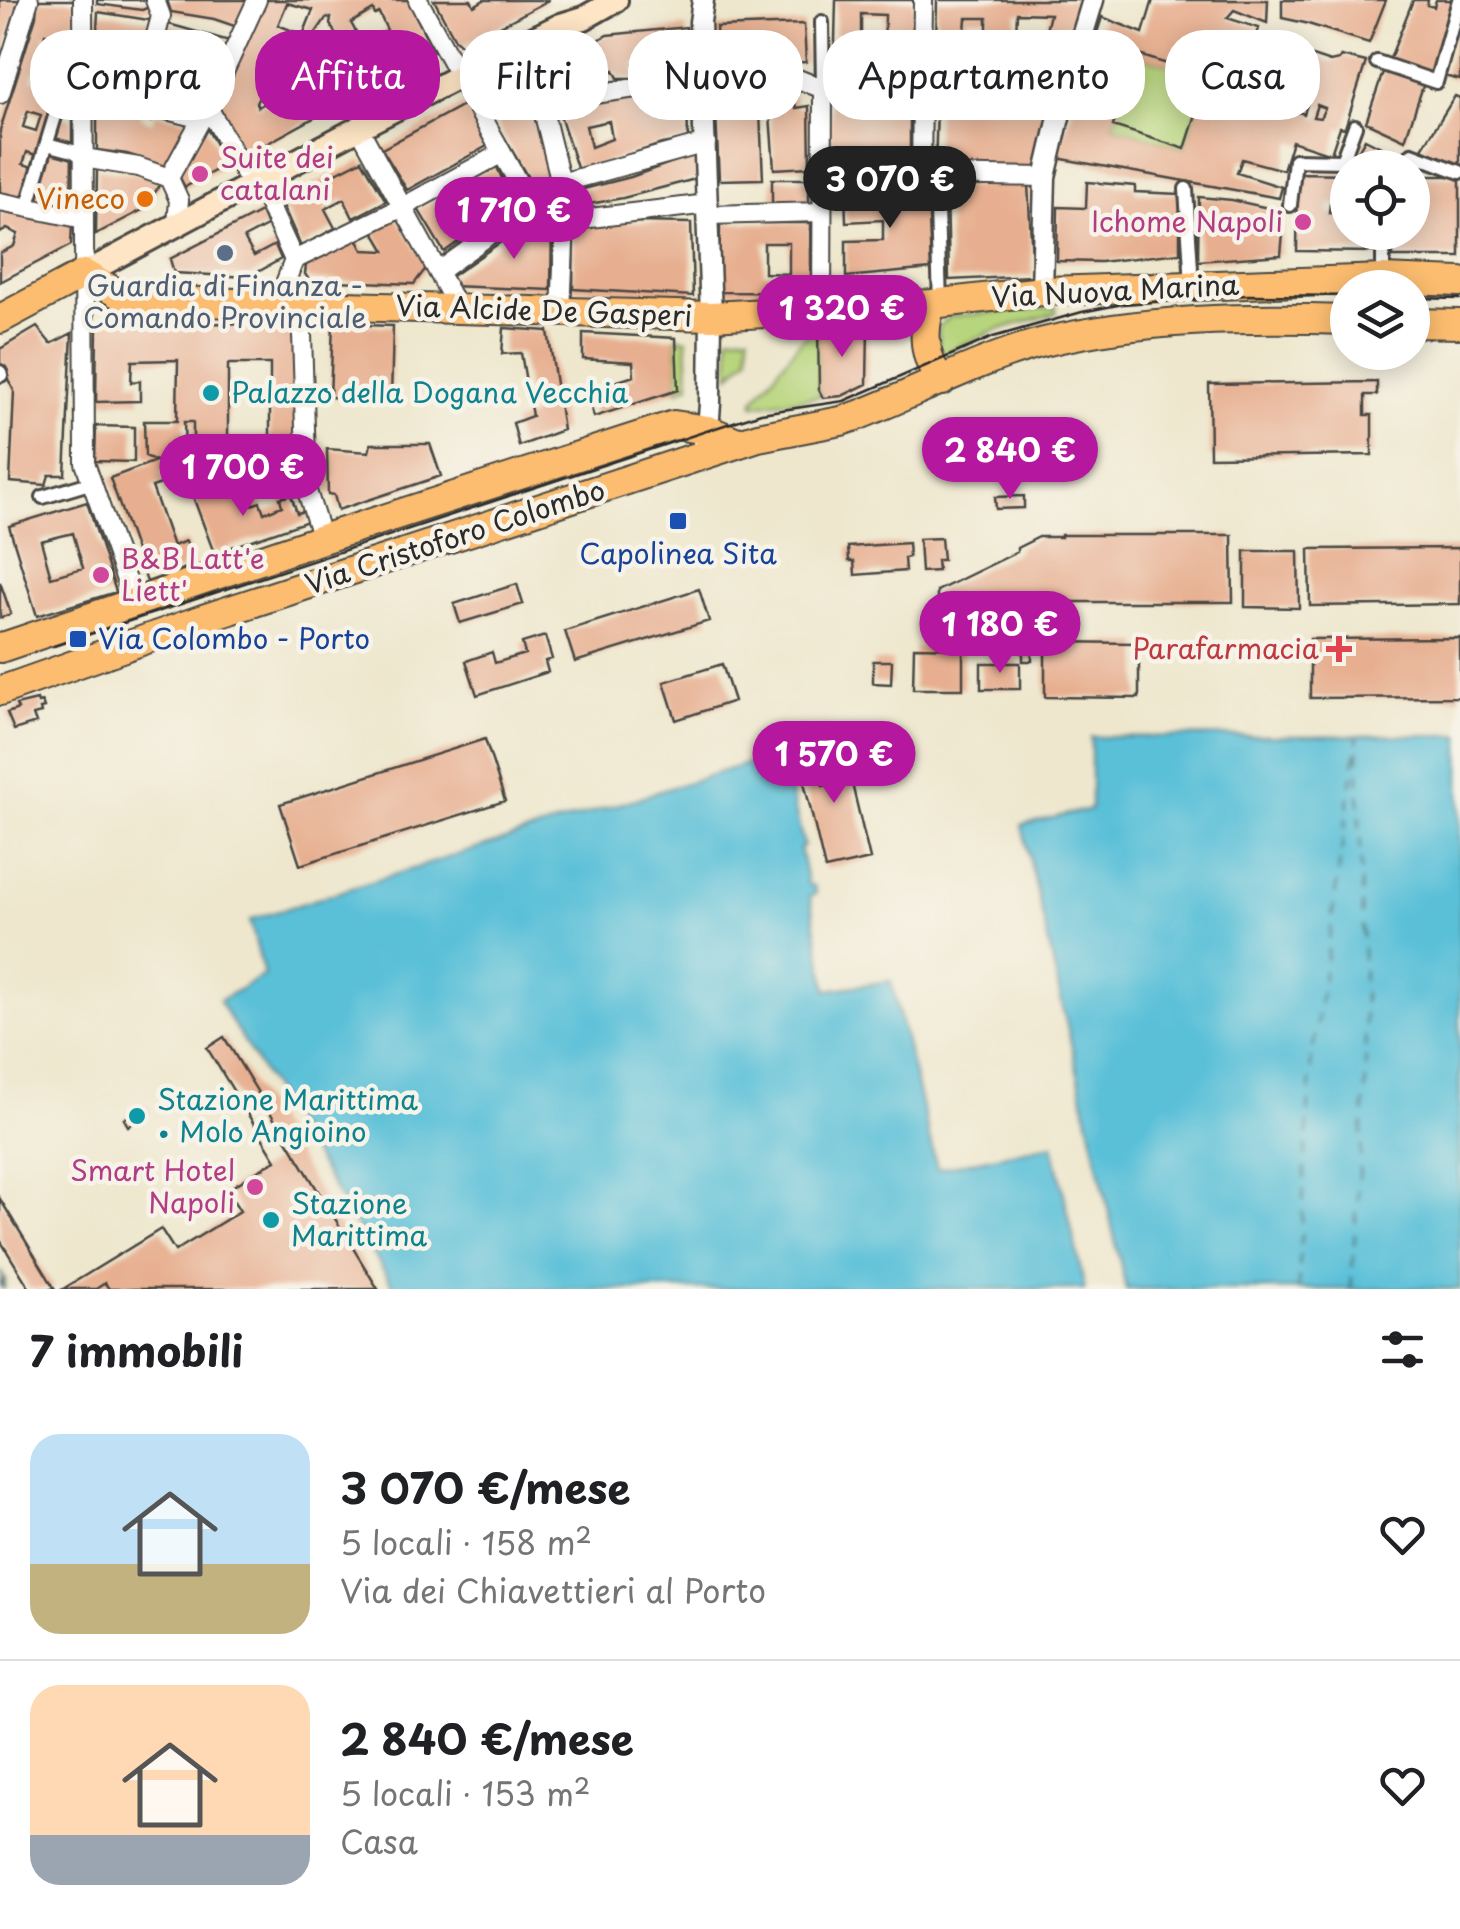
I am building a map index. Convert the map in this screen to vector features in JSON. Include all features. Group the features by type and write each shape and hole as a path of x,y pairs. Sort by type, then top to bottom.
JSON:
{"main road":[{"path":"562,25 593,0"},
{"path":"551,30 616,0"},
{"path":"0,319 460,78"},
{"name":"Via Alcide De Gasperi","path":"84,274 130,300 712,316"},
{"name":"Via Nuova Marina","path":"712,316 936,304 1042,291 1330,280"},
{"name":"Via Nuova Marina","path":"1430,281 1460,282"},
{"path":"936,304 927,318 927,349 930,363 942,381"},
{"name":"Via Nuova Marina","path":"740,443 841,421 1026,348 1102,331 1228,319 1330,320"},
{"path":"1430,323 1460,324"},
{"path":"674,425 708,430 740,443"},
{"name":"Via Cristoforo Colombo","path":"0,648 674,425"},
{"name":"Via Cristoforo Colombo","path":"0,691 204,619 740,443"}],"street":[{"path":"0,94 30,0"},
{"path":"83,0 83,30"},
{"path":"155,0 161,16 157,30"},
{"path":"235,47 256,0"},
{"path":"418,0 460,75"},
{"path":"701,30 703,0"},
{"path":"923,0 923,30"},
{"path":"1377,62 1436,82 1459,0"},
{"path":"1084,30 1091,6"},
{"path":"822,22 822,310"},
{"path":"27,208 83,23"},
{"path":"803,81 823,89"},
{"path":"84,120 85,463 134,602"},
{"path":"169,178 201,120"},
{"path":"210,120 255,183 294,260 290,303 307,491 322,539"},
{"path":"484,120 531,206"},
{"path":"545,120 561,184 565,220 561,313"},
{"path":"686,462 708,430 712,316 705,120"},
{"path":"924,120 936,304"},
{"path":"1042,291 1045,177 1058,120"},
{"path":"1346,150 1355,126"},
{"path":"359,128 458,310"},
{"path":"438,272 561,184 706,142"},
{"path":"46,144 84,158 138,167 169,178 179,200 177,224"},
{"path":"294,260 404,207 502,153"},
{"path":"1290,205 1294,160 1330,161"},
{"path":"1430,161 1460,172"},
{"path":"822,173 1045,177"},
{"path":"1186,189 1192,284"},
{"path":"0,202 84,220"},
{"path":"565,220 708,209 822,212"},
{"path":"674,425 702,400 710,380"},
{"path":"43,498 93,482"}],"green space":[{"path":"1145,57 1165,63 1165,120 1194,120 1185,149 1113,126 1115,120 1145,120"},
{"path":"1056,307 1056,313 994,331 939,355 938,327 951,316"},
{"path":"812,329 818,329 822,396 754,405 754,400"},
{"path":"749,334 749,356 730,375 729,336"},
{"path":"676,338 687,339 689,385 678,390"}],"water":[{"path":"1460,735 1460,1289 1126,1289 1022,825 1091,809 1091,737"},
{"path":"781,753 804,846 800,848 808,885 814,886 816,894 810,896 827,990 891,981 937,1169 1053,1144 1085,1289 395,1289 219,1001 264,975 250,920"}],"building":[{"path":"0,0 20,0 1,62 0,62"},
{"path":"37,0 74,0 74,30 32,30"},
{"path":"97,0 149,0 152,6 142,10 97,4"},
{"path":"167,0 250,0 240,28 171,12"},
{"path":"262,0 408,0 423,30 387,30 379,13 375,15 373,10 351,23 355,30 333,30 331,18 326,18 318,30 305,30 313,10 287,3 278,25 290,30 255,30 255,120 310,120 244,156 225,120 235,120 235,60"},
{"path":"434,0 471,0 474,6 484,0 549,0 493,30 460,30 460,43"},
{"path":"836,0 914,0 914,30 885,30 885,15 861,14 861,30 835,30"},
{"path":"937,0 1083,0 1075,30 1046,30 1050,14 1017,13 1016,30 987,30 987,18 966,18 965,30 936,30"},
{"path":"1153,0 1268,0 1267,23 1234,10 1227,18 1259,28 1165,30 1165,63 1145,57 1144,30"},
{"path":"1282,0 1386,0 1369,43 1282,18"},
{"path":"1413,0 1428,0 1427,5 1434,7 1436,0 1454,0 1432,75 1389,61"},
{"path":"98,12 155,21 153,30 97,30"},
{"path":"1102,17 1135,30 1098,30"},
{"path":"165,23 190,30 163,30"},
{"path":"1460,23 1460,80 1444,76"},
{"path":"804,24 806,62 803,30 716,27"},
{"path":"628,33 628,78 618,78 614,70 608,73 608,35"},
{"path":"30,35 30,112 23,127 36,131 39,120 50,120 40,156 27,152 23,164 36,168 26,198 0,195 0,130"},
{"path":"1341,56 1366,62 1345,128 1340,127 1330,154 1292,141 1283,170 1242,159 1237,173 1282,187 1279,198 1057,158 1069,120 1115,120 1113,126 1185,149 1194,120 1320,120 1325,108 1320,106 1320,59 1330,62"},
{"path":"1384,69 1424,83 1405,140 1366,122"},
{"path":"1455,96 1460,98 1460,166 1422,149"},
{"path":"628,97 628,120 688,120 688,140 662,144 578,171 562,120 608,120 608,101","holes":["609,121 612,139 591,147 586,126"]},
{"path":"809,106 810,167 774,169 770,120 803,120 803,107"},
{"path":"460,107 460,120 473,120 487,146 407,190 382,149"},
{"path":"57,120 72,120 72,148 51,141"},
{"path":"97,120 193,121 167,167 127,154 97,150"},
{"path":"494,120 539,120 555,182 537,193"},
{"path":"716,120 760,120 763,179 719,180"},
{"path":"831,120 910,120 910,166 830,164"},
{"path":"937,120 1050,120 1037,170 935,169"},
{"path":"206,127 227,164 185,187 178,174"},
{"path":"1365,139 1387,150 1359,150"},
{"path":"47,148 72,155 71,205 32,198"},
{"path":"695,154 699,178 578,206 576,191"},
{"path":"362,160 386,201 353,218 344,199 325,209 335,228 301,247 281,201"},
{"path":"496,165 513,203 444,252 418,209"},
{"path":"97,169 141,174 160,184 146,208 96,234"},
{"path":"1298,173 1330,174 1330,250 1374,252 1297,251"},
{"path":"1430,176 1460,176 1460,257 1393,257 1393,250 1430,250"},
{"path":"772,179 809,179 809,209 772,209"},
{"path":"1087,182 1135,186 1135,192 1180,194 1180,253 1100,262 1057,261 1058,207 1086,208"},
{"path":"1028,184 1033,276 949,280 947,187"},
{"path":"928,188 931,269 846,277 846,241 883,240 883,220 846,222 845,190"},
{"path":"1199,197 1282,211 1281,255 1198,261"},
{"path":"0,211 72,222 71,245 0,282 0,253 14,246 18,234 7,229 0,233"},
{"path":"261,212 267,226 244,238 254,256 275,245 281,259 249,277 174,273 170,259"},
{"path":"396,216 427,267 414,284 309,280 306,265 356,237 363,250 385,251 372,229"},
{"path":"531,221 552,224 551,290 451,286 452,276"},
{"path":"691,223 693,296 573,289 574,224"},
{"path":"720,223 811,223 811,293 719,292","holes":["764,243 789,243 789,274 764,273"]},
{"path":"105,319 296,324 296,486 193,485 193,422 184,422 186,484 169,482 171,468 160,472 164,483 152,487 173,546 186,541 194,565 147,582 110,478 156,461 145,456 144,421 177,421 178,360 132,361 131,382 140,381 140,401 96,402 97,325","holes":["228,364 270,364 270,438 228,438"]},
{"path":"333,324 393,326 391,400 330,397"},
{"path":"37,327 51,344 72,333 65,475 49,475 46,485 10,482 14,391 0,363 0,349"},
{"path":"868,327 867,384 842,396 823,398 819,390 818,329"},
{"path":"504,328 548,331 563,430 519,446 513,423 532,416 521,353 502,354"},
{"path":"583,333 676,338 678,390 594,417 586,391 634,376 633,362 583,359"},
{"path":"1377,382 1377,395 1365,395 1365,415 1372,415 1372,455 1210,457 1209,384"},
{"path":"96,426 134,427 134,462 95,461"},
{"path":"371,444 430,444 441,476 338,510 334,495 328,494 327,449 369,452"},
{"path":"192,494 240,494 241,500 249,498 252,505 260,502 264,513 282,506 280,498 291,495 297,513 305,511 308,521 214,553"},
{"path":"1024,496 1024,508 996,509 995,497"},
{"path":"87,502 116,592 37,616 9,526","holes":["73,533 83,568 51,577 41,541"]},
{"path":"1232,535 1233,602 937,602 937,591 1039,537"},
{"path":"941,538 943,560 937,560 938,571 921,572 919,539"},
{"path":"908,543 905,571 855,575 848,547"},
{"path":"1460,548 1460,604 1310,606 1309,549"},
{"path":"1245,551 1298,551 1299,608 1245,607"},
{"path":"0,582 11,614 0,618"},
{"path":"517,584 523,604 460,623 454,604"},
{"path":"699,589 709,621 575,662 565,631"},
{"path":"545,636 552,659 545,661 548,672 477,695 466,661 492,652 495,663 525,654 522,643"},
{"path":"1460,638 1460,697 1310,698 1310,639"},
{"path":"1023,642 1032,642 1032,661 1023,661"},
{"path":"1045,642 1139,643 1139,698 1045,697"},
{"path":"914,647 963,648 963,689 913,689"},
{"path":"873,661 892,661 891,684 873,683"},
{"path":"981,663 1020,663 1020,689 981,689"},
{"path":"722,664 734,701 676,720 664,682"},
{"path":"37,700 44,708 33,715 36,723 14,730 7,713 18,709 16,705"},
{"path":"485,739 505,801 300,865 280,804"},
{"path":"842,742 870,859 825,869 797,753","holes":["827,752 834,783 823,786 815,755"]},
{"name":"Stazione Marittima","path":"224,1037 378,1289 109,1289 105,1283 96,1289 63,1289 161,1229 175,1251 240,1211 227,1190 276,1160 207,1048"},
{"name":"Stazione Marittima • Molo Angioino","path":"146,1106 150,1112 128,1126 124,1119"},
{"path":"0,1199 55,1289 30,1289 0,1240"}],"ferry route":[{"path":"1298,1289 1311,1064 1358,736"},
{"path":"1351,1289 1366,1078 1358,748"},
{"path":"0,1271 10,1289"},
{"path":"1,1275 7,1289"},
{"path":"1,1279 5,1289"},
{"path":"0,1282 2,1289"}],"tram line":[{"path":"54,646 761,413 844,401 993,337 1082,312 1123,304 1248,295 1330,296"},
{"path":"1430,298 1460,299"}],"place":[{"name":"Suite dei catalani","path":"200,174"},
{"name":"Vineco","path":"145,199"},
{"name":"Ichome Napoli","path":"1303,222"},
{"name":"Guardia di Finanza - Comando Provinciale","path":"225,253"},
{"name":"Palazzo della Dogana Vecchia","path":"211,393"},
{"name":"Capolinea Sita","path":"678,521"},
{"name":"B&B Latt'e Liett'","path":"101,575"},
{"name":"Via Colombo - Porto","path":"78,639"},
{"name":"Parafarmacia","path":"1339,649"},
{"name":"Stazione Marittima • Molo Angioino","path":"137,1116"},
{"name":"Smart Hotel Napoli","path":"255,1187"},
{"name":"Stazione Marittima","path":"271,1220"}]}
